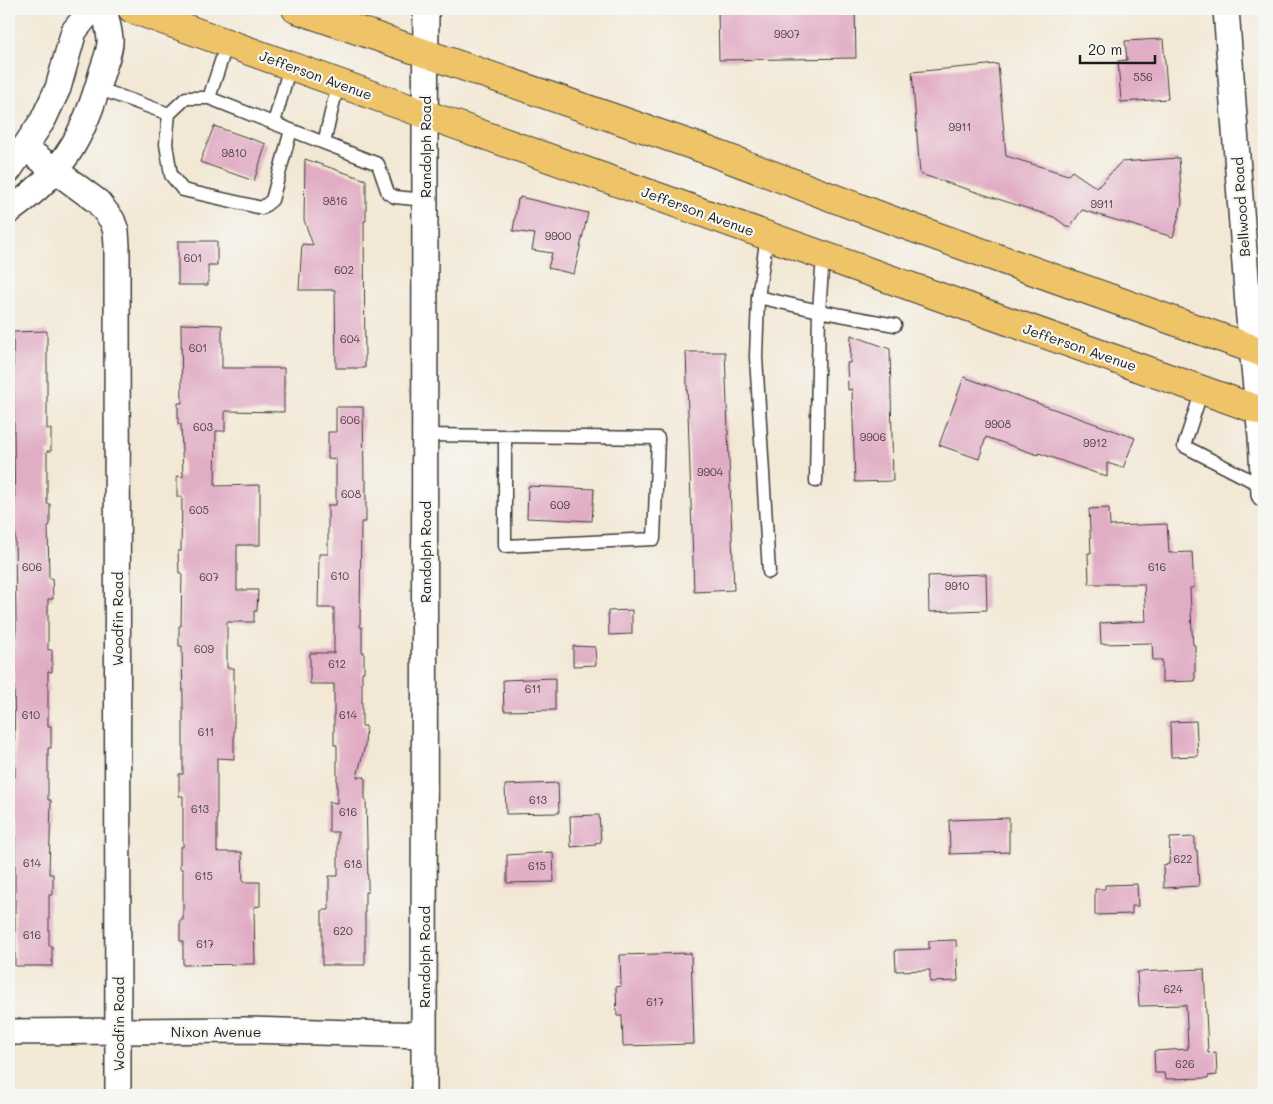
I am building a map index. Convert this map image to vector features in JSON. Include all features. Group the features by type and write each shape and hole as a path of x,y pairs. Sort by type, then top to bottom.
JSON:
{"main road":[{"name":"Jefferson Avenue","path":"132,9 1261,411"},
{"path":"306,10 426,55 701,148 902,224 1258,351"}],"street":[{"path":"9,170 43,120 58,88 74,31 92,9"},
{"path":"9,212 26,199 55,170 73,147 84,124 97,88 110,40 104,9"},
{"name":"Randolph Road","path":"424,1095 424,200 426,9"},
{"name":"Bellwood Road","path":"1226,9 1256,301 1264,494"},
{"name":"Woodfin Road","path":"25,148 90,195 105,210 116,231 118,1095"},
{"name":"Nixon Avenue","path":"9,1032 244,1030 424,1035"}],"lane":[{"path":"209,98 227,43"},
{"path":"274,123 290,66"},
{"path":"324,143 338,83"},
{"path":"97,88 169,114"},
{"path":"291,130 272,200 262,208 183,190 171,175 166,144 169,114 186,98 209,98 274,123 378,164 388,193 395,197 424,200"},
{"path":"767,236 758,297 756,358 769,572"},
{"path":"816,481 819,311 823,256"},
{"path":"758,297 819,311 895,325"},
{"path":"1202,390 1184,446 1264,487"},
{"path":"425,435 505,436 658,438 654,539 505,546 505,436"}],"building":[{"path":"718,9 855,9 856,58 719,60"},
{"path":"1163,39 1168,99 1121,102 1118,61 1127,60 1125,41"},
{"path":"998,64 1006,156 1068,175 1072,171 1097,188 1121,162 1179,158 1182,204 1173,237 1082,210 1069,228 1054,217 920,174 912,72"},
{"path":"214,126 266,144 254,181 200,162"},
{"path":"305,159 366,180 366,221 364,221 365,368 336,368 335,290 299,290 302,244 313,245 304,220"},
{"path":"520,197 588,213 574,274 548,268 552,253 532,250 535,234 513,231 518,199"},
{"path":"178,241 217,241 217,265 208,265 208,285 178,285"},
{"path":"181,324 222,325 222,368 284,368 284,412 225,411 225,431 216,431 215,486 260,485 260,545 237,545 237,590 258,590 257,611 254,611 254,622 227,622 227,668 234,668 234,759 217,758 217,852 242,852 243,882 260,882 260,906 254,907 255,964 183,965 183,941 180,941 180,920 183,920 183,869 180,869 180,847 183,847 183,796 179,796 179,774 183,774 183,705 182,646 179,646 182,573 179,573 178,551 181,551 182,497 177,497 177,476 183,477 181,424 178,424 178,403 182,403"},
{"path":"47,331 47,429 51,429 51,451 47,451 47,504 50,504 50,525 48,526 49,578 52,578 53,599 48,599 48,650 52,650 52,672 48,671 48,726 51,726 51,748 48,748 48,800 51,800 49,874 53,874 53,895 49,895 49,946 52,946 52,966 15,966 15,820 9,820 9,777 15,777 14,672 9,672 9,648 14,648 16,629 13,332"},
{"path":"851,335 890,349 893,481 855,482 852,389 848,390 847,363 850,363"},
{"path":"686,352 725,352 734,590 694,592"},
{"path":"964,377 1135,438 1123,468 1107,463 1107,477 986,437 979,459 939,445"},
{"path":"336,407 363,407 366,522 361,522 360,627 362,627 362,652 364,652 362,726 366,726 365,745 357,777 365,777 366,800 368,892 365,892 365,965 322,965 322,910 329,910 329,876 338,876 338,832 329,832 329,802 337,803 337,745 334,745 334,684 310,684 310,653 334,653 334,608 318,608 319,554 328,554 328,505 336,505 336,458 328,459 328,432 336,432"},
{"path":"528,486 594,489 592,521 527,518"},
{"path":"1109,508 1110,526 1167,524 1169,553 1192,552 1194,588 1190,588 1193,645 1195,645 1195,681 1162,682 1162,660 1153,660 1152,643 1101,644 1100,623 1146,621 1144,584 1089,584 1088,553 1091,553 1089,509"},
{"path":"986,574 987,610 929,612 928,576"},
{"path":"632,610 632,634 609,635 608,611"},
{"path":"573,646 595,647 596,665 573,666"},
{"path":"555,678 555,710 504,711 503,680"},
{"path":"1196,721 1198,756 1171,757 1170,722"},
{"path":"558,783 559,813 506,814 505,785"},
{"path":"599,815 601,842 595,843 596,845 571,847 570,816"},
{"path":"1009,818 1009,852 950,854 949,820"},
{"path":"1195,837 1199,886 1164,888 1163,865 1169,864 1170,838"},
{"path":"553,852 554,882 507,883 507,855"},
{"path":"1137,884 1138,906 1132,906 1132,914 1095,915 1095,889 1105,889 1105,885"},
{"path":"956,940 958,981 930,982 930,970 896,971 895,950 929,949 929,941"},
{"path":"691,953 694,1044 623,1046 622,1016 617,1016 616,987 621,986 620,955"},
{"path":"1204,969 1208,1053 1216,1052 1217,1075 1208,1076 1208,1078 1165,1079 1164,1073 1155,1073 1154,1051 1188,1049 1186,1005 1139,1006 1137,972"}]}
